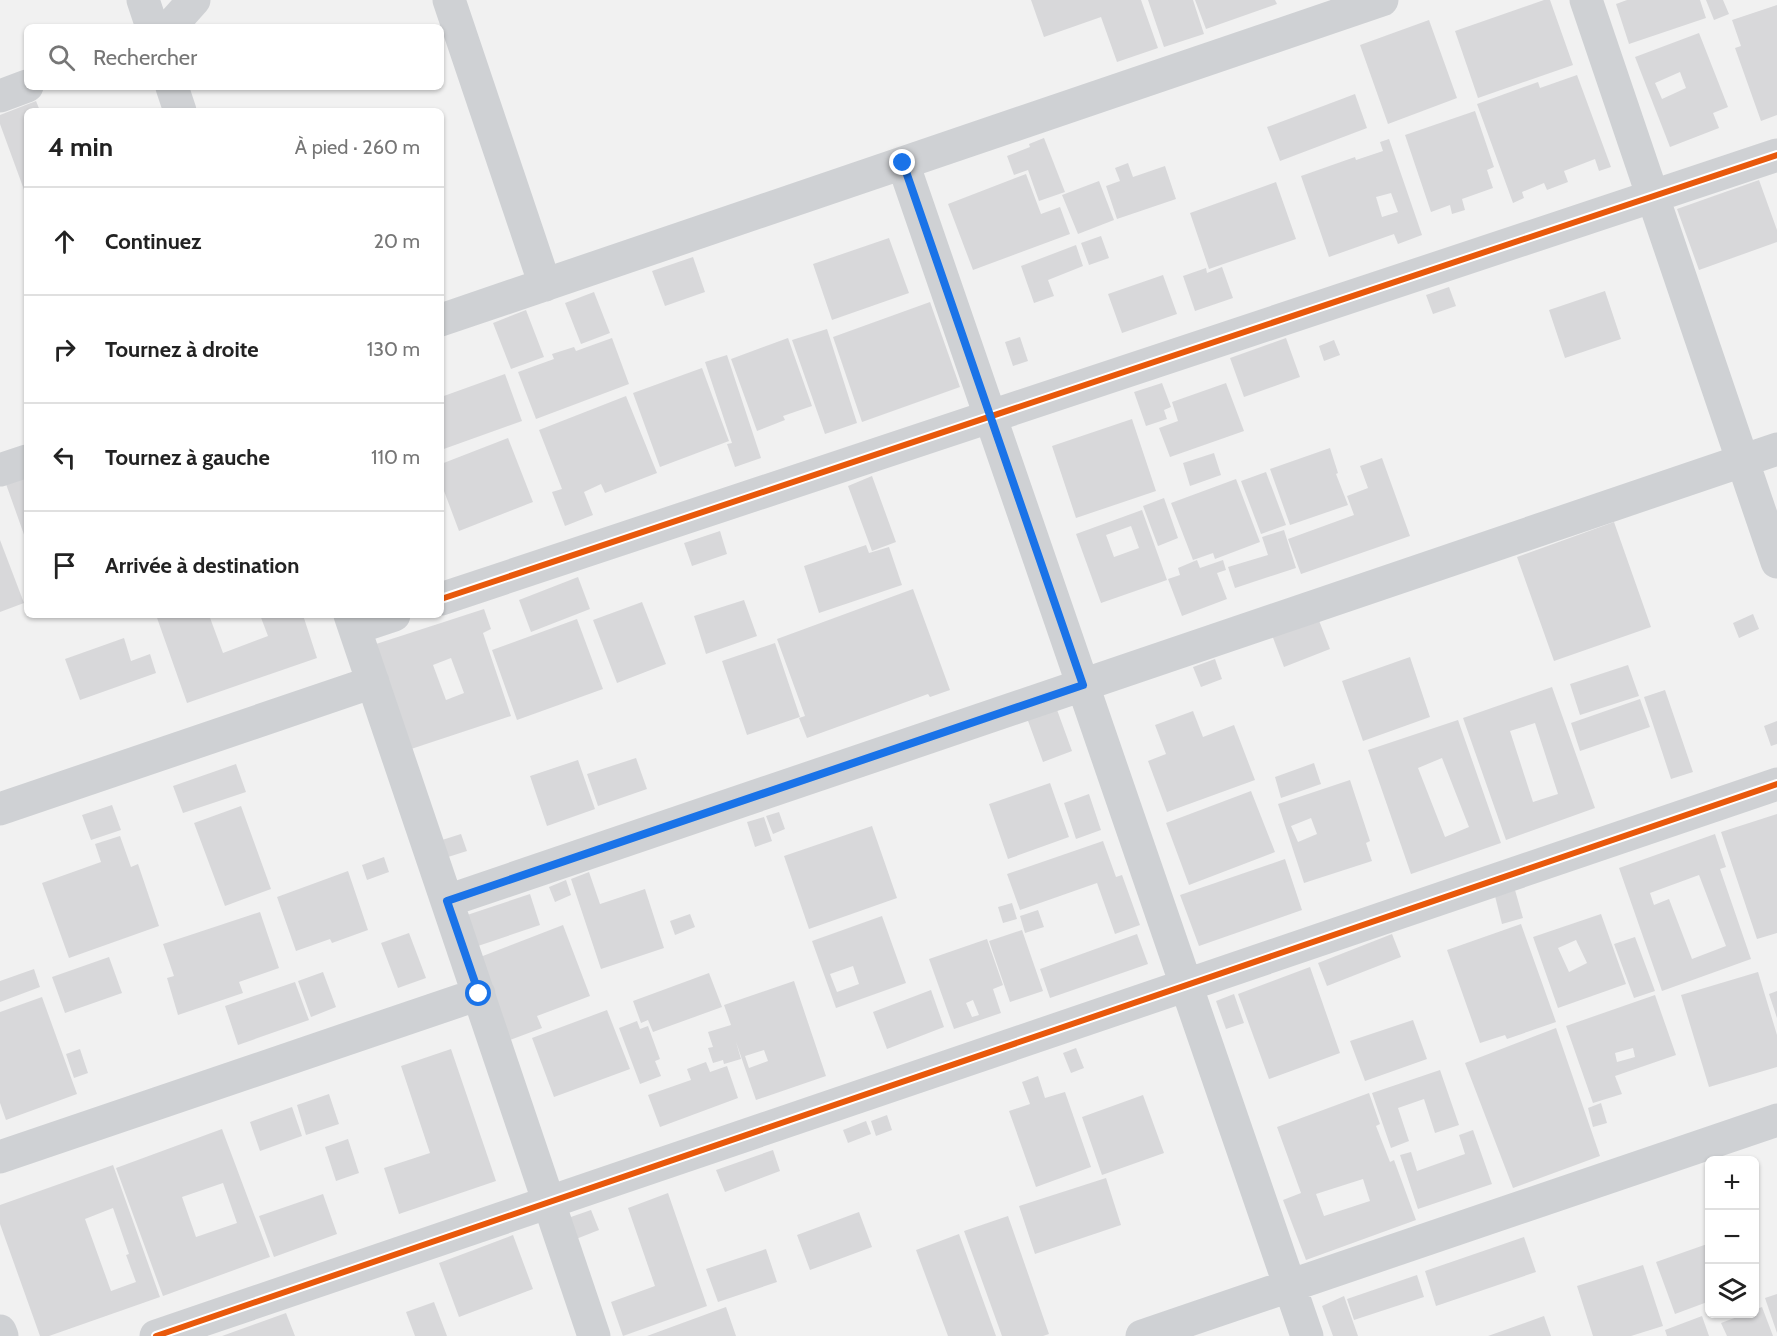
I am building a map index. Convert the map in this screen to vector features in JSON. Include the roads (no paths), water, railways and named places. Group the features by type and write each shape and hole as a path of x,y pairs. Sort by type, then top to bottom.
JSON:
{"street":[{"path":"143,0 151,24"},
{"path":"173,24 194,0"},
{"path":"449,0 545,285"},
{"path":"444,319 1383,0"},
{"path":"1586,0 1777,562"},
{"path":"0,96 24,87"},
{"path":"173,90 179,108"},
{"path":"444,598 1777,155"},
{"path":"903,163 1307,1336"},
{"path":"447,901 1777,449"},
{"path":"0,470 24,462"},
{"path":"376,618 353,622 594,1336"},
{"path":"0,809 373,682"},
{"path":"156,1336 1777,784"},
{"path":"0,1157 479,994"},
{"path":"1142,1336 1777,1120"},
{"path":"0,1330 2,1336"}]}
